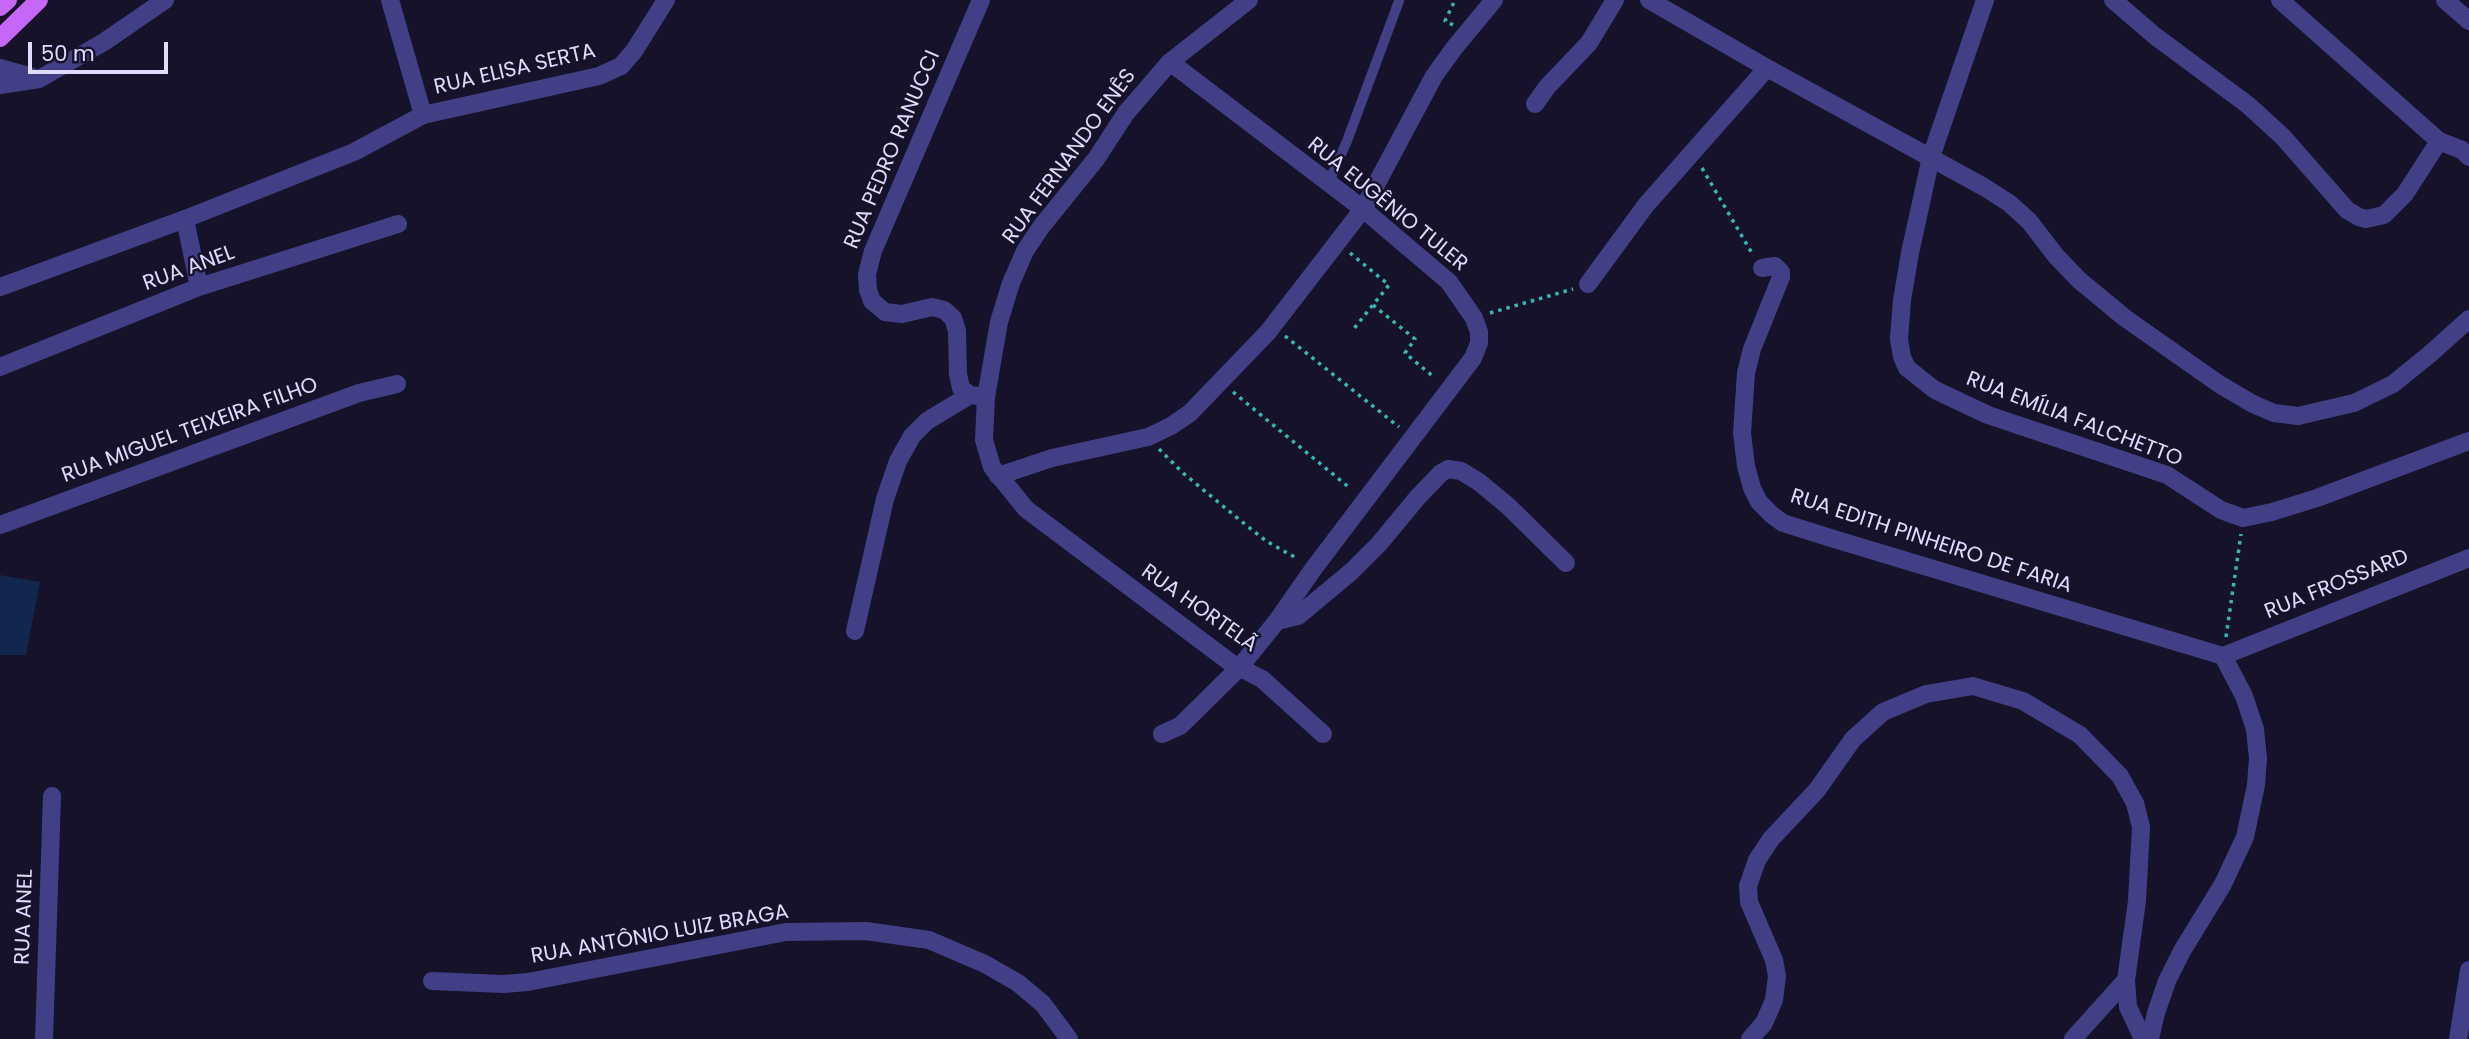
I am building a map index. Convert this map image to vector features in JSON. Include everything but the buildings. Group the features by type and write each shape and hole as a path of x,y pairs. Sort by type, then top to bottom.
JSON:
{"main road":[{"path":"0,7 8,0"},
{"path":"0,38 39,0"}],"street":[{"path":"0,85 39,79 104,42 165,0"},
{"path":"390,0 423,115"},
{"name":"RUA ELISA SERTA","path":"0,287 185,219 354,152 423,115 599,76 621,66 634,51 666,0"},
{"name":"RUA PEDRO RANUCCI","path":"978,396 961,388 959,383 957,331 953,318 944,310 932,307 902,314 885,312 872,301 867,274 873,251 981,0"},
{"name":"RUA FERNANDO ENÊS","path":"1045,525 1026,509 998,476 989,459 984,440 978,396 1010,283 1025,251 1041,227 1096,159 1126,113 1170,62 1249,0"},
{"path":"998,476 1052,458 1148,437 1171,426 1189,413 1272,326 1338,243 1363,209 1434,76 1493,0"},
{"path":"1535,104 1547,87 1589,43 1615,0"},
{"path":"1649,0 2009,203 2079,280 2125,318 2219,384 2274,413 2298,416 2354,403 2393,384 2469,319"},
{"name":"RUA EMÍLIA FALCHETTO","path":"1985,0 1931,157 1902,300 1899,339 1907,368 1935,390 1988,415 2167,475 2221,510 2243,518"},
{"path":"2113,0 2155,36 2248,105 2283,137 2347,210 2359,217 2366,219 2384,215 2405,194 2438,141"},
{"path":"2280,0 2438,141 2467,149"},
{"path":"2445,0 2469,21"},
{"name":"RUA EUGÊNIO TULER","path":"1170,62 1363,209 1449,282 1474,318"},
{"path":"0,68 39,79"},
{"path":"1588,284 1646,205 1767,68"},
{"path":"185,219 199,287"},
{"name":"RUA ANEL","path":"0,367 199,287 398,224"},
{"name":"RUA EDITH PINHEIRO DE FARIA","path":"1762,268 1775,266 1781,272 1781,277 1752,349 1746,373 1742,433 1752,488 1759,502 1772,515 1783,523 1834,539 2223,656"},
{"path":"1162,734 1180,726 1239,668 1277,621 1477,350 1479,332 1474,318"},
{"name":"RUA MIGUEL TEIXEIRA FILHO","path":"0,525 359,393 397,384"},
{"path":"855,631 885,499 898,461 912,436 927,421 978,396"},
{"path":"2243,518 2317,498 2469,441"},
{"path":"1277,621 1298,616 1343,579 1379,544 1416,498 1448,469 1461,471 1479,482 1508,506 1566,563"},
{"name":"RUA HORTELÃ","path":"1045,525 1239,668 1262,679 1323,734"},
{"name":"RUA FROSSARD","path":"2223,656 2469,558"},
{"path":"2150,1039 2167,981 2223,884 2245,837 2256,785 2258,758 2255,729 2244,696 2223,656"},
{"path":"1749,1039 1764,1023 1774,1000 1777,976 1774,960 1749,902 1748,886 1757,860 1771,839 1817,790 1853,739 1883,712 1926,694 1973,686 2023,701 2080,735 2120,776 2135,803 2141,827 2137,901 2126,980 2128,1007 2143,1039"},
{"name":"RUA ANEL","path":"44,1039 52,796"},
{"name":"RUA ANTÔNIO LUIZ BRAGA","path":"432,981 503,984 528,982 786,932 866,931 929,940 985,964 1018,983 1043,1004 1069,1039"},
{"path":"2458,1039 2469,970"},
{"path":"2073,1039 2126,980"}],"lane":[{"path":"1328,184 1347,141 1399,1"}],"path":[{"path":"1692,152 1762,268"},
{"path":"1338,243 1389,285 1352,331"},
{"path":"1474,318 1588,284"},
{"path":"1373,305 1415,339 1405,353 1450,390"},
{"path":"1272,326 1413,439"},
{"path":"1220,382 1366,501"},
{"path":"1148,437 1183,473 1266,541 1314,568"},
{"path":"2223,656 2243,518"}],"water":[{"path":"0,575 40,582 26,655 0,655"}]}
